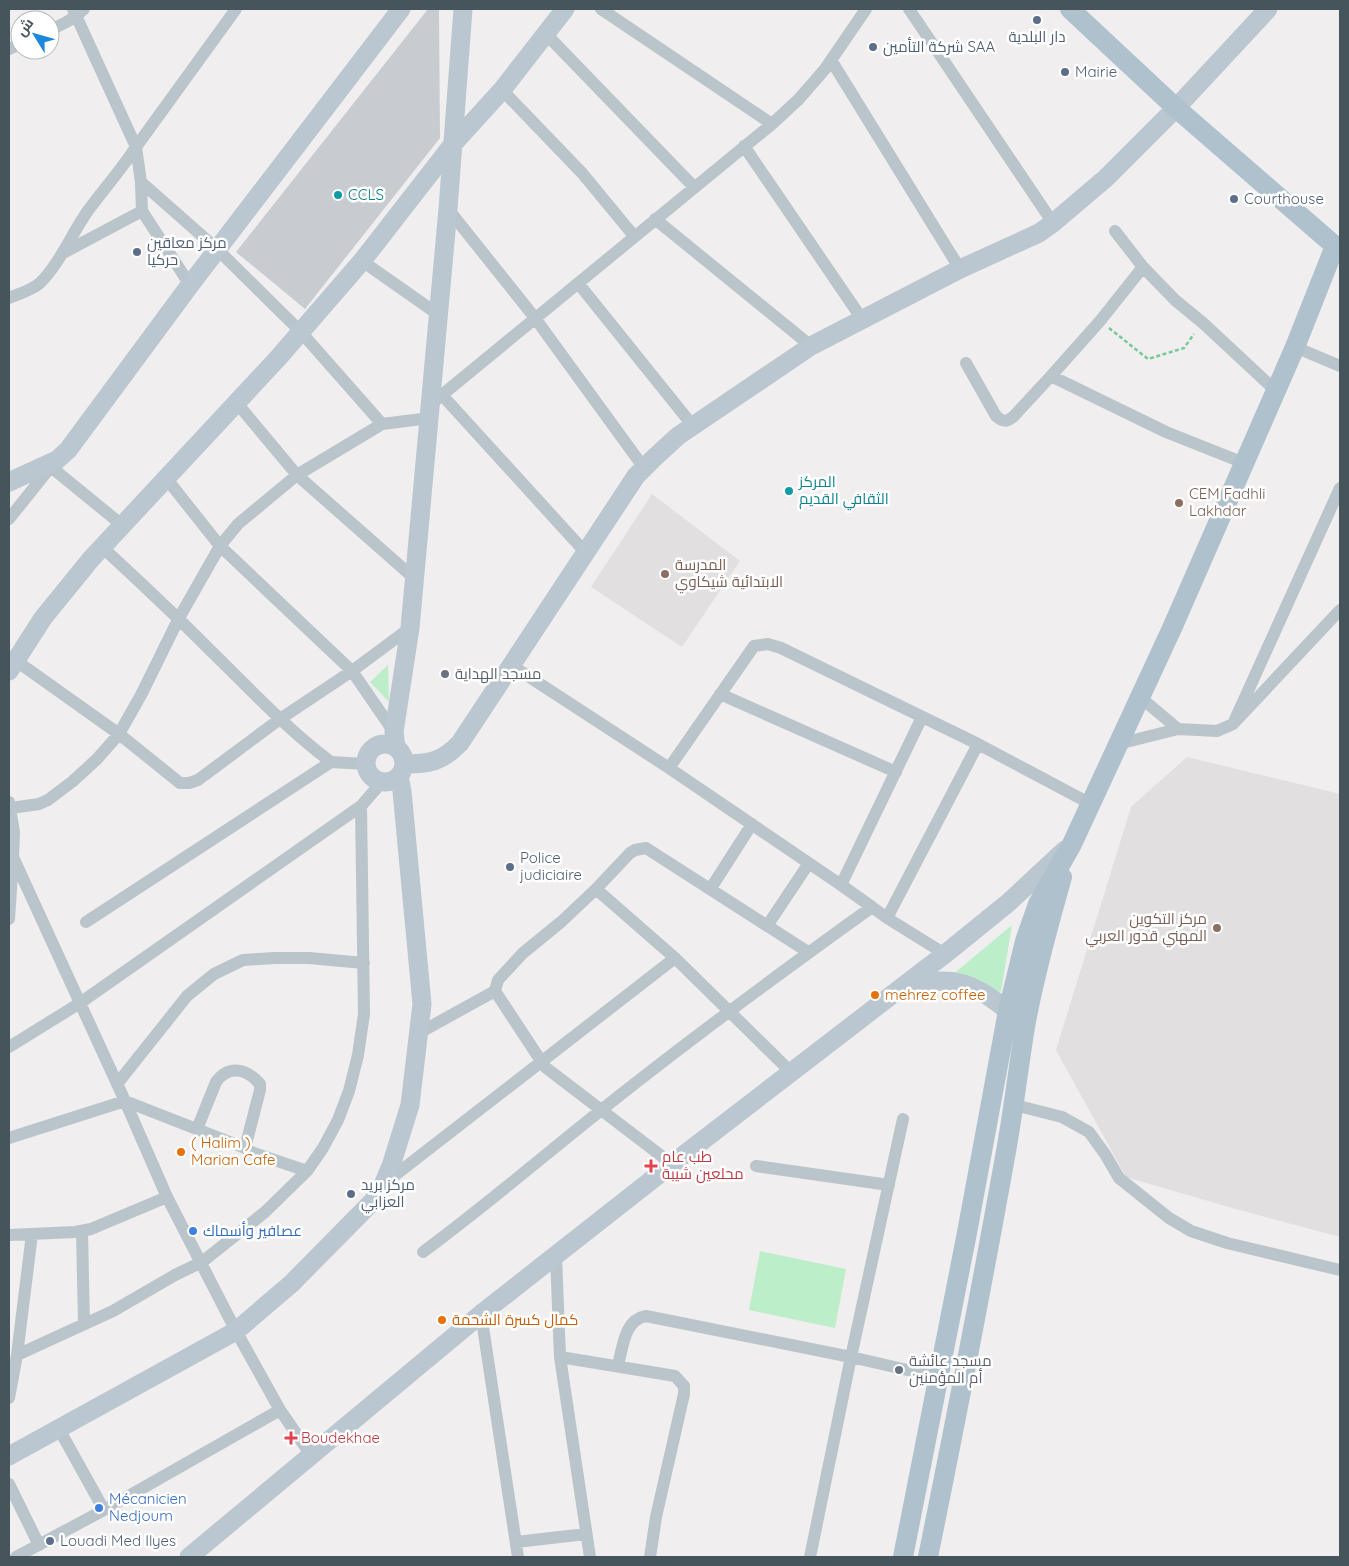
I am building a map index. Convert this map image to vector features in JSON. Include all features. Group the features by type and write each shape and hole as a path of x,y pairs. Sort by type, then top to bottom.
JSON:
{"main road":[{"path":"903,1557 966,1238 1008,1011 1025,941 1038,904 1072,844 1140,697 1295,347 1338,239 1176,108 1070,9"},
{"path":"928,1557 964,1383 990,1244 1015,1105 1026,1026 1042,944 1072,844"},
{"path":"966,1238 990,1244"}],"street":[{"path":"9,298 38,284 63,253 88,212 236,9"},
{"path":"9,1047 80,1003 361,806 395,760 434,406 438,315 463,9"},
{"path":"410,628 352,671 280,719 198,780 189,783 180,783 175,780 119,734 12,666 42,618 102,547 279,356 362,261 453,144 502,90 565,9"},
{"path":"601,9 772,124"},
{"path":"9,919 14,832 10,805 39,804 48,800 91,765 119,734 141,695 179,618 220,546 238,524 297,475 382,424 434,406 535,318 772,124 799,99 831,60 866,9"},
{"path":"908,9 1053,223"},
{"path":"395,760 427,764 442,759 460,743 636,476 678,436 811,346 960,269 1039,233 1053,223 1106,178 1176,108 1268,9"},
{"path":"9,518 54,463 68,450 396,10"},
{"path":"60,23 78,11 136,147 142,211 190,285"},
{"path":"546,34 694,187"},
{"path":"831,60 960,269"},
{"path":"502,90 582,173 634,236"},
{"path":"744,146 862,319"},
{"path":"140,182 217,249 300,331 382,424"},
{"path":"448,209 535,318 644,468"},
{"path":"63,253 142,211"},
{"path":"655,219 811,346"},
{"path":"1115,232 1143,267 1175,300 1203,323 1275,390"},
{"path":"362,261 438,315"},
{"path":"966,363 996,416 1003,421 1008,421 1014,417 1100,321 1143,267"},
{"path":"578,283 693,426"},
{"path":"1295,347 1340,366"},
{"path":"1051,376 1166,432 1244,463"},
{"path":"236,402 297,475 414,579"},
{"path":"434,406 586,553"},
{"path":"9,482 54,463"},
{"path":"54,463 122,525"},
{"path":"9,1456 236,1331 291,1284 372,1201 383,1185 401,1138 410,1105 422,1004 403,801 395,760 352,671 220,546 166,478"},
{"path":"1233,724 1340,488"},
{"path":"102,547 179,618 280,719 309,745 331,762 366,764"},
{"path":"1118,744 1178,729 1216,731 1233,724 1340,610"},
{"path":"669,768 754,646 768,644 978,744 1091,804"},
{"path":"511,665 669,768 887,918 945,954"},
{"path":"720,694 896,772"},
{"path":"1140,697 1178,729"},
{"path":"841,885 922,717"},
{"path":"385,744 395,760 376,780 371,776 366,764 369,752 379,745 385,744"},
{"path":"887,918 978,744"},
{"path":"86,922 331,762"},
{"path":"16,1355 113,1311 175,1275 202,1262 264,1212 307,1171 334,1127 349,1091 358,1055 364,1014 361,806"},
{"path":"710,888 752,824"},
{"path":"189,1557 481,1314 945,954 1008,903 1072,844"},
{"path":"419,1033 495,991 498,980 523,953 561,922 630,853 641,848 646,848 808,952"},
{"path":"13,857 167,1197 236,1331 280,1410 311,1455"},
{"path":"767,926 809,863"},
{"path":"596,889 675,958 792,1073"},
{"path":"423,1252 728,1012 872,906"},
{"path":"117,1084 187,996 214,974 243,960 309,958 364,963"},
{"path":"383,1185 675,958"},
{"path":"902,988 942,980 954,982 982,992 1026,1026"},
{"path":"495,991 545,1067 672,1164"},
{"path":"197,1129 220,1076 229,1071 241,1070 260,1084 245,1148"},
{"path":"9,1138 125,1101 251,1152 307,1171"},
{"path":"1015,1105 1062,1117 1089,1132 1119,1178 1170,1218 1191,1231 1227,1243 1340,1270"},
{"path":"810,1557 903,1119"},
{"path":"756,1166 889,1185"},
{"path":"9,1235 91,1229 167,1197"},
{"path":"82,1231 84,1324"},
{"path":"9,1398 32,1234"},
{"path":"556,1256 560,1357 590,1557"},
{"path":"481,1314 518,1557"},
{"path":"618,1366 629,1327 639,1317 646,1316 851,1357 964,1383"},
{"path":"560,1357 674,1376 684,1386 684,1394 656,1518 650,1557"},
{"path":"16,1557 104,1510 280,1410"},
{"path":"59,1429 104,1510"},
{"path":"9,1484 39,1544"},
{"path":"516,1542 586,1534"}],"path":[{"path":"1100,321 1148,359 1184,348 1203,323"}],"shaded area":[{"name":"المدرسة الابتدائية شيكاوي","path":"652,494 740,561 682,647 591,587"},
{"name":"مركز التكوين المهني قدور العربي","path":"1187,757 1340,794 1340,1237 1126,1177 1056,1050 1131,807"}],"green space":[{"path":"388,665 389,702 370,682"},
{"path":"1012,925 1001,992 951,976"},
{"path":"760,1251 846,1269 835,1328 749,1310"}],"building":[{"name":"CCLS","path":"428,9 439,9 440,138 305,309 236,252"}],"place":[{"name":"دار البلدية","path":"1037,20"},
{"name":"شركة التأمين SAA","path":"873,47"},
{"name":"Mairie","path":"1065,72"},
{"name":"CCLS","path":"338,195"},
{"name":"Courthouse","path":"1234,199"},
{"name":"مركز معاقين حركيا","path":"137,252"},
{"name":"المركز الثقافي القديم","path":"789,491"},
{"name":"CEM Fadhli Lakhdar","path":"1179,503"},
{"name":"المدرسة الابتدائية شيكاوي","path":"665,574"},
{"name":"مسجد الهداية","path":"445,674"},
{"name":"Police judiciaire","path":"510,867"},
{"name":"مركز التكوين المهني قدور العربي","path":"1217,928"},
{"name":"mehrez coffee","path":"875,995"},
{"name":"( Halim ) Marian Cafe","path":"181,1152"},
{"name":"طب عام محلعين شيبة","path":"651,1166"},
{"name":"مركز بريد العزابي","path":"351,1194"},
{"name":"عصافير وأسماك","path":"193,1231"},
{"name":"كمال كسرة الشحمة","path":"442,1320"},
{"name":"مسجد عائشة أم المؤمنين","path":"899,1370"},
{"name":"Boudekhae","path":"291,1438"},
{"name":"Mécanicien Nedjoum","path":"99,1508"},
{"name":"Louadi Med Ilyes","path":"50,1541"}]}
